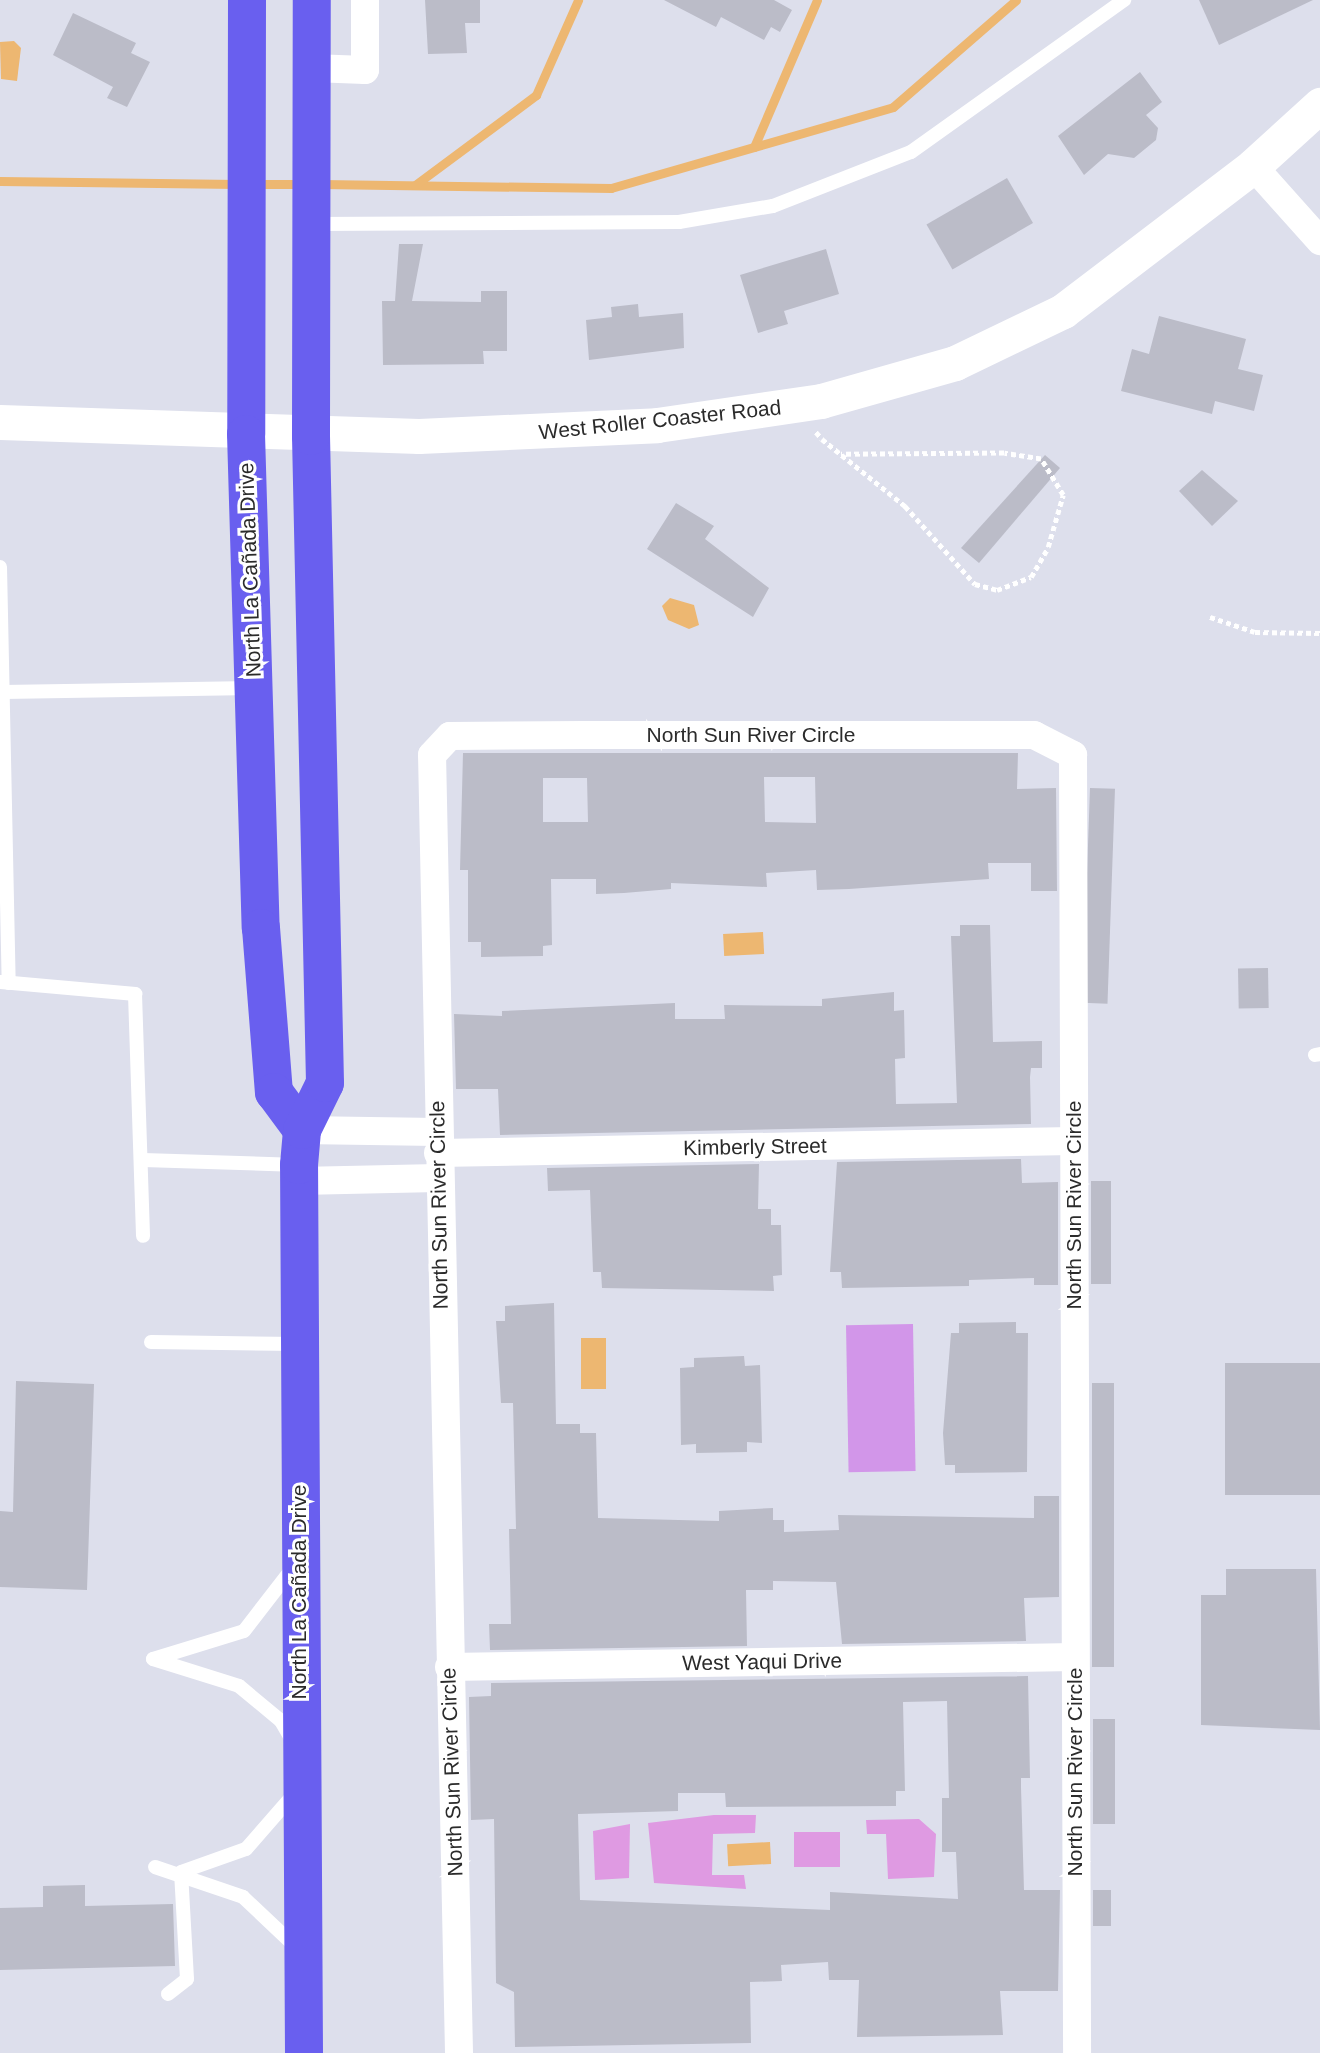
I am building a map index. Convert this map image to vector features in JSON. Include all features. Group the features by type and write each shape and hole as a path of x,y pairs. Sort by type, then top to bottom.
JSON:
{"main road":[{"name":"North La Cañada Drive","path":"247,0 246,435 253,688 274,1092 300,1159"},
{"name":"North La Cañada Drive","path":"304,2053 299,1788 300,1159 325,1083 311,436 312,0"}],"street":[{"path":"312,68 365,69 365,0"},
{"name":"West Roller Coaster Road","path":"0,422 246,435 548,433 797,406 887,385 1010,339 1063,311 1253,166 1320,105"},
{"path":"1253,166 1320,242"},
{"name":"North Sun River Circle","path":"459,2053 438,1154 432,755 450,736 1034,735 1073,755 1077,2053"},
{"name":"Kimberly Street","path":"300,1159 1073,1142"},
{"name":"Kimberly Street","path":"300,1159 438,1154"},
{"name":"West Yaqui Drive","path":"449,1667 1074,1657"}],"lane":[{"path":"312,219 679,222 773,206 911,152 1124,0"},
{"path":"0,567 5,982 135,994 143,1160 143,1236"},
{"path":"3,692 253,688"},
{"path":"143,1160 300,1159"},
{"path":"151,1342 298,1344"},
{"path":"299,1559 244,1631 153,1659 239,1686 281,1721 299,1750"},
{"path":"181,1872 246,1849 299,1788"},
{"path":"155,1867 181,1872 258,1907 303,1956"},
{"path":"168,1994 187,1979 181,1872"}],"path":[{"path":"797,406 841,454 905,506 975,583 997,590 1031,577 1048,547 1063,495 1041,459 1004,453 841,454"},
{"path":"1210,617 1255,632 1320,633"}],"shaded area":[{"path":"14,41 21,48 17,81 1,79 0,42"},
{"path":"670,598 694,605 699,625 689,629 668,620 662,606"},
{"path":"763,932 764,954 724,956 723,934"},
{"path":"913,1324 916,1471 849,1472 846,1325"},
{"path":"581,1338 606,1338 606,1389 581,1389"},
{"path":"714,1815 756,1815 755,1833 713,1834 712,1875 744,1875 746,1889 654,1883 648,1823"},
{"path":"919,1819 936,1834 934,1877 888,1879 886,1834 867,1834 866,1820"},
{"path":"630,1824 629,1878 595,1880 593,1831"},
{"path":"794,1832 840,1832 840,1867 794,1867"},
{"path":"770,1842 771,1864 728,1866 727,1844"}],"building":[{"path":"425,0 480,0 480,23 465,23 467,53 428,54"},
{"path":"664,0 774,0 792,10 780,32 771,27 764,40 721,17 716,27"},
{"path":"1199,0 1313,0 1219,45"},
{"path":"73,13 136,43 131,53 150,62 127,107 107,98 113,87 53,55"},
{"path":"1140,72 1162,102 1146,115 1158,128 1156,140 1134,158 1108,154 1084,175 1058,136"},
{"path":"1007,178 1033,223 952,270 926,224"},
{"path":"399,244 423,244 412,301 481,302 481,291 507,291 507,351 483,351 484,364 383,365 382,301 395,301"},
{"path":"826,249 839,294 784,311 788,324 758,333 740,275"},
{"path":"638,304 639,317 683,313 684,348 589,360 586,320 612,317 611,307"},
{"path":"1159,316 1246,339 1238,369 1263,375 1254,411 1215,401 1212,414 1121,391 1132,349 1149,354"},
{"path":"1045,455 1060,468 979,563 961,548"},
{"path":"1202,470 1238,501 1212,526 1179,491"},
{"path":"676,503 714,526 705,539 769,588 753,617 647,549"},
{"path":"463,753 1018,753 1017,789 1056,788 1057,891 1031,891 1031,863 988,863 989,879 849,889 817,890 816,870 766,873 767,887 671,883 671,889 596,894 596,879 551,879 552,945 543,946 543,956 481,957 481,942 468,942 468,870 460,870","holes":["764,777 815,777 816,823 765,822","543,778 587,778 588,822 543,822"]},
{"path":"1090,788 1115,789 1107,1004 1082,1003"},
{"path":"960,925 990,925 993,1042 1042,1041 1042,1068 1031,1068 1031,1124 500,1135 498,1089 456,1089 454,1014 502,1016 502,1011 675,1003 675,1019 725,1019 724,1005 822,1006 822,999 894,992 894,1011 904,1010 905,1058 895,1059 896,1104 957,1103 951,936 960,936"},
{"path":"1268,968 1269,1008 1239,1009 1238,969"},
{"path":"1021,1159 1022,1183 1058,1182 1058,1285 1034,1285 1034,1278 969,1280 969,1286 842,1288 841,1272 830,1272 837,1162"},
{"path":"759,1164 758,1209 771,1209 771,1225 781,1225 782,1275 773,1276 774,1291 602,1288 601,1272 593,1272 590,1190 548,1191 547,1168"},
{"path":"1091,1181 1111,1181 1111,1284 1091,1284"},
{"path":"554,1303 556,1424 580,1424 580,1433 596,1433 598,1518 719,1521 719,1511 773,1508 773,1520 784,1520 784,1532 839,1530 838,1515 1034,1518 1034,1496 1059,1496 1059,1597 1024,1598 1026,1641 842,1644 836,1582 773,1581 773,1590 746,1590 747,1646 490,1650 489,1624 511,1624 509,1529 516,1529 513,1403 501,1403 496,1321 505,1321 505,1306"},
{"path":"1016,1322 1016,1333 1028,1333 1027,1472 955,1473 955,1465 945,1465 943,1433 951,1333 959,1333 959,1323"},
{"path":"744,1356 745,1366 760,1365 762,1443 747,1442 747,1452 696,1453 696,1444 681,1445 680,1368 694,1367 694,1358"},
{"path":"1225,1363 1320,1363 1320,1495 1225,1495"},
{"path":"16,1381 94,1384 87,1590 0,1587 0,1511 13,1512"},
{"path":"1092,1383 1114,1383 1114,1667 1092,1667"},
{"path":"1226,1569 1316,1569 1320,1730 1201,1725 1201,1595 1226,1595"},
{"path":"1028,1676 1030,1778 1021,1778 1024,1890 1060,1890 1058,1991 1000,1991 1003,2035 857,2037 859,1980 829,1980 828,1962 781,1965 782,1981 750,1982 751,2043 515,2047 514,1992 496,1983 494,1819 471,1820 469,1697 491,1696 491,1683","holes":["947,1701 949,1798 942,1798 942,1852 956,1852 958,1899 830,1892 830,1910 580,1900 578,1814 678,1811 678,1793 725,1793 726,1807 896,1806 896,1791 905,1791 903,1702"]},
{"path":"1093,1719 1115,1719 1115,1824 1093,1824"},
{"path":"85,1885 85,1906 173,1904 175,1966 0,1970 0,1908 43,1907 43,1886"},
{"path":"1093,1890 1111,1890 1111,1926 1093,1926"}],"waterway":[{"path":"415,185 536,95 578,0"},
{"path":"754,147 817,0"},
{"path":"321,184 611,188 893,107 1016,0"},
{"path":"0,181 237,184"},
{"path":"254,184 303,184"}]}
